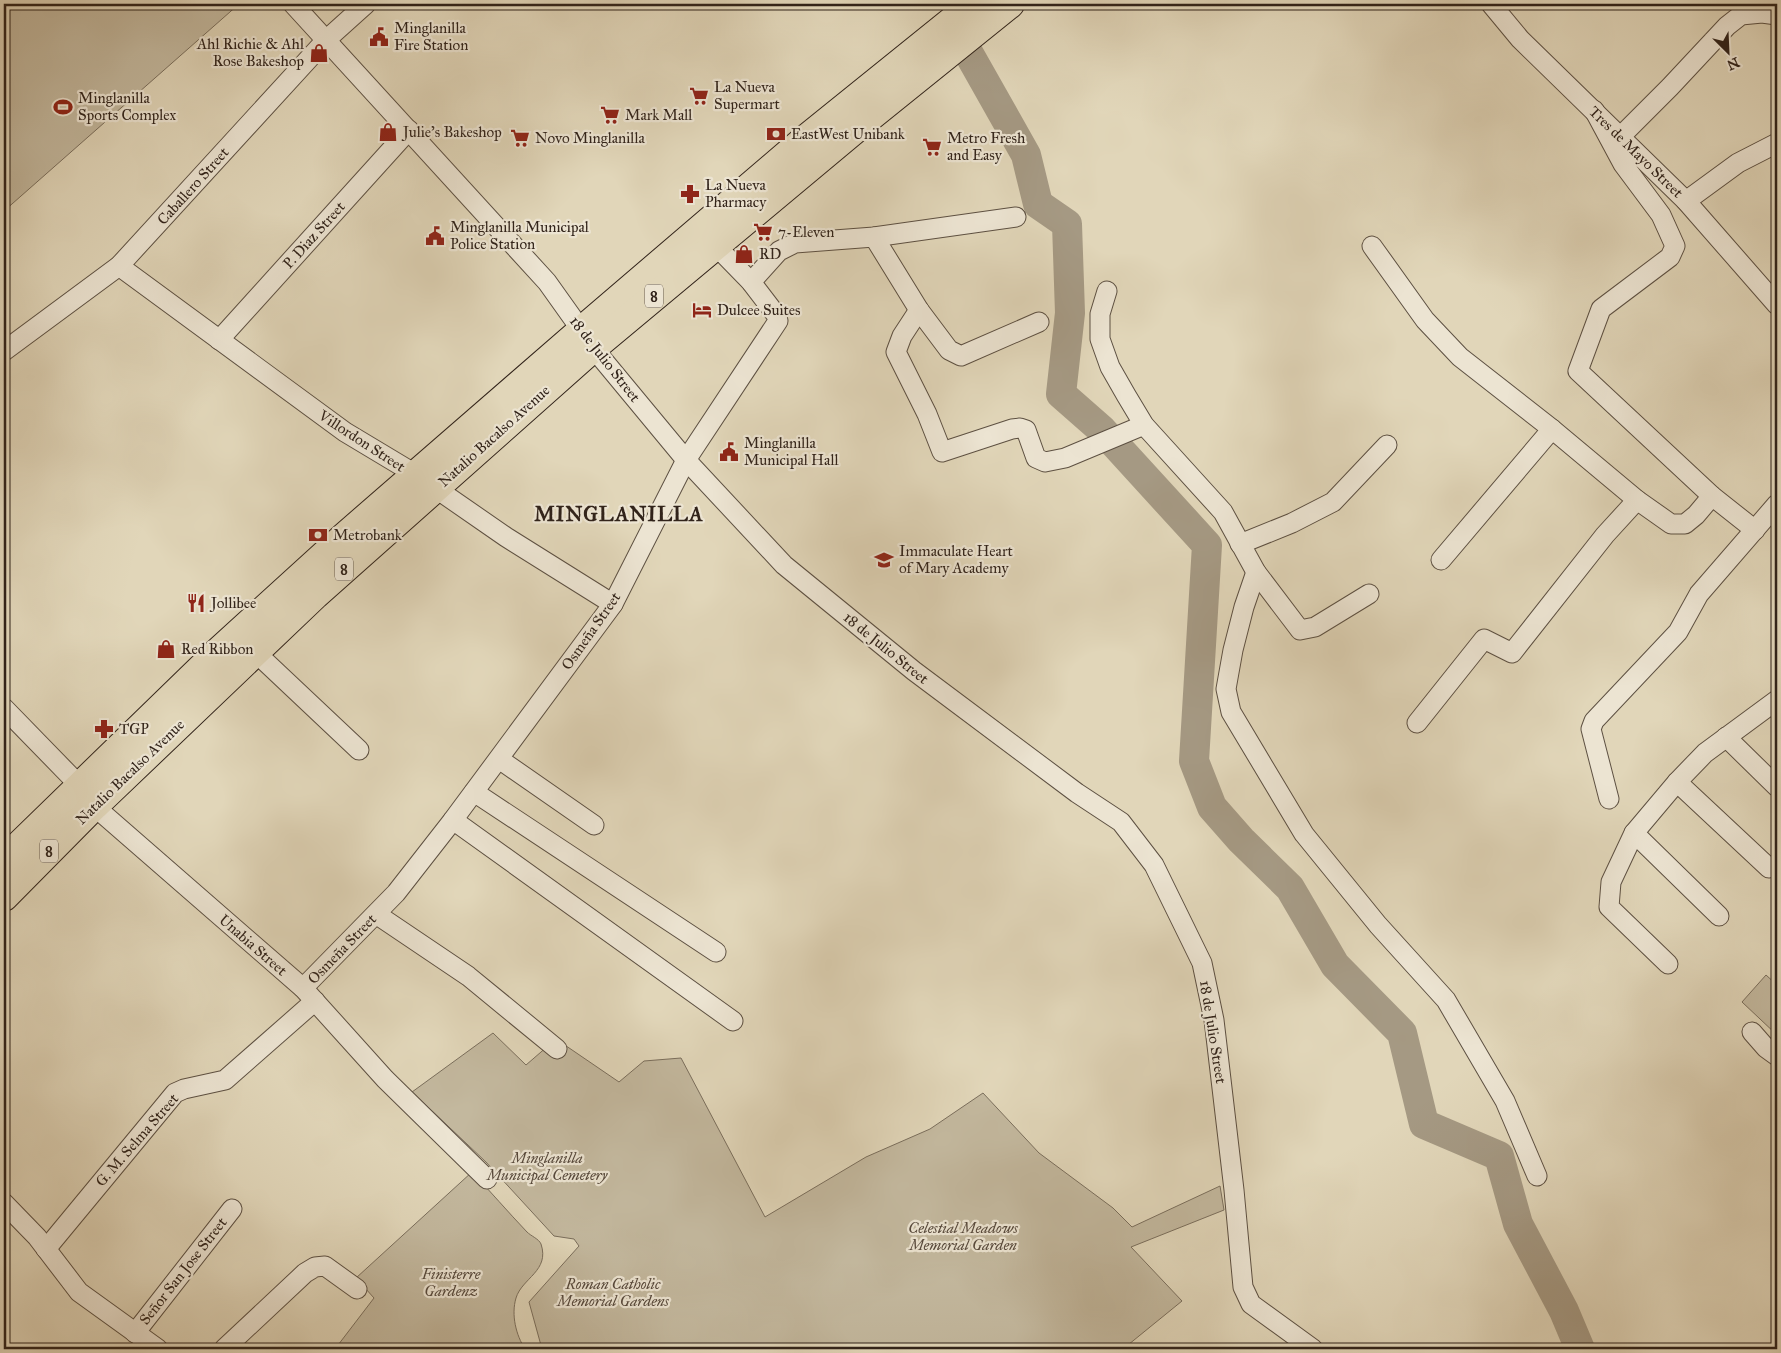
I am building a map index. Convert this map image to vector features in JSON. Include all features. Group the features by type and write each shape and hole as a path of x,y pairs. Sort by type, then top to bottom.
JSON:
{"highway":[{"name":"Natalio Bacalso Avenue","path":"4,897 87,796 220,650 293,582 425,482 588,339 802,142 973,4"},
{"name":"Natalio Bacalso Avenue","path":"588,339 716,246 871,116 1010,4"},
{"name":"Natalio Bacalso Avenue","path":"4,860 87,796 254,652 315,595 425,482"}],"street":[{"name":"18 de Julio Street","path":"293,4 547,282 588,339 686,460 784,565 914,671 1077,793 1121,822 1154,865 1202,963 1214,1020 1234,1190 1243,1287 1250,1304 1314,1349"},
{"name":"Caballero Street","path":"4,351 119,266 326,40 366,4"},
{"name":"Tres de Mayo Street","path":"1491,4 1520,39 1686,201 1777,305"},
{"path":"1621,136 1727,26 1741,15 1777,14"},
{"path":"1594,110 1623,164 1661,215 1675,246 1670,257 1601,309 1578,371 1712,496 1755,530"},
{"name":"P. Diaz Street","path":"219,340 409,130"},
{"path":"1686,201 1738,163 1777,143"},
{"path":"750,282 779,251 795,243 874,237 1016,217"},
{"path":"874,237 918,310 949,350 961,356 1039,322"},
{"name":"Osmeña Street","path":"309,995 376,914 396,893 453,820 613,604 686,460 778,321 777,316 750,282 716,246"},
{"path":"1372,246 1425,320 1460,357 1552,429 1637,500 1671,524 1685,524 1696,515 1712,496"},
{"name":"Villordon Street","path":"119,266 346,432 425,482 506,537 613,604"},
{"path":"1107,291 1100,314 1100,339 1110,367 1144,425 1223,512 1256,572 1300,630 1315,627 1369,594"},
{"path":"918,310 902,336 896,352 927,414 940,451 945,452 1020,428 1026,430 1036,458 1046,462 1064,458 1144,425"},
{"path":"1441,560 1552,429"},
{"path":"1240,544 1292,523 1333,502 1387,445"},
{"path":"1417,723 1484,639 1512,653 1605,535 1637,500"},
{"path":"1609,799 1591,729 1594,721 1678,632 1699,594 1777,504"},
{"path":"1256,572 1244,607 1226,688 1231,712 1304,834 1378,925 1446,1000 1505,1100 1537,1176"},
{"path":"254,652 359,750"},
{"path":"1668,964 1609,907 1611,882 1634,833 1677,782 1705,753 1777,700"},
{"name":"Unabia Street","path":"4,708 87,796 309,995 385,1079 487,1179"},
{"path":"1726,737 1777,786"},
{"path":"499,759 594,825"},
{"path":"1677,782 1769,868"},
{"path":"474,792 716,952"},
{"path":"453,820 733,1021"},
{"path":"1634,833 1719,916"},
{"path":"376,914 468,976 557,1048"},
{"name":"G. M. Selma Street","path":"46,1248 175,1093 184,1089 225,1080 309,995"},
{"path":"1752,1032 1766,1048 1777,1056"},
{"path":"4,1203 38,1237 79,1292 158,1349"},
{"name":"Señor San Jose Street","path":"135,1333 232,1209"},
{"path":"224,1349 305,1273 315,1267 325,1266 357,1289"}],"green space":[{"name":"Minglanilla Sports Complex","path":"4,4 239,4 4,211"},
{"path":"1766,975 1777,985 1777,1035 1742,1002"},
{"name":"Celestial Meadows Memorial Garden","path":"493,1033 526,1065 556,1039 619,1082 644,1061 681,1058 765,1217 866,1157 930,1129 983,1093 1039,1153 1113,1208 1132,1227 1220,1186 1224,1210 1131,1247 1182,1301 1123,1349 542,1349 529,1302 579,1246 574,1239 554,1236 486,1162 412,1092"},
{"name":"Finisterre Gardenz","path":"472,1172 527,1232 541,1244 543,1253 539,1268 519,1291 515,1304 515,1325 525,1349 335,1349 374,1298 356,1278"}],"waterway":[{"path":"969,54 1026,155 1038,204 1067,224 1070,313 1061,394 1102,430 1207,545 1194,761 1212,807 1241,840 1290,888 1335,965 1402,1033 1424,1124 1499,1156 1518,1224 1564,1311 1580,1349"}],"place":[{"name":"Minglanilla Fire Station","path":"379,37"},
{"name":"Ahl Richie & Ahl Rose Bakeshop","path":"319,53"},
{"name":"La Nueva Supermart","path":"699,96"},
{"name":"Minglanilla Sports Complex","path":"63,107"},
{"name":"Mark Mall","path":"610,115"},
{"name":"Julie's Bakeshop","path":"388,132"},
{"name":"EastWest Unibank","path":"776,134"},
{"name":"Novo Minglanilla","path":"520,138"},
{"name":"Metro Fresh and Easy","path":"932,147"},
{"name":"La Nueva Pharmacy","path":"690,194"},
{"name":"7-Eleven","path":"763,232"},
{"name":"Minglanilla Municipal Police Station","path":"435,236"},
{"name":"RD","path":"744,254"},
{"name":"Dulcee Suites","path":"702,310"},
{"name":"Minglanilla Municipal Hall","path":"729,452"},
{"name":"Metrobank","path":"318,535"},
{"name":"Immaculate Heart of Mary Academy","path":"884,560"},
{"name":"Jollibee","path":"196,603"},
{"name":"Red Ribbon","path":"166,649"},
{"name":"TGP","path":"104,729"}],"district":[{"name":"MINGLANILLA","path":"619,514"}],"park label":[{"name":"Minglanilla Municipal Cemetery","path":"547,1166"},
{"name":"Roman Catholic Memorial Gardens","path":"613,1292"}]}
